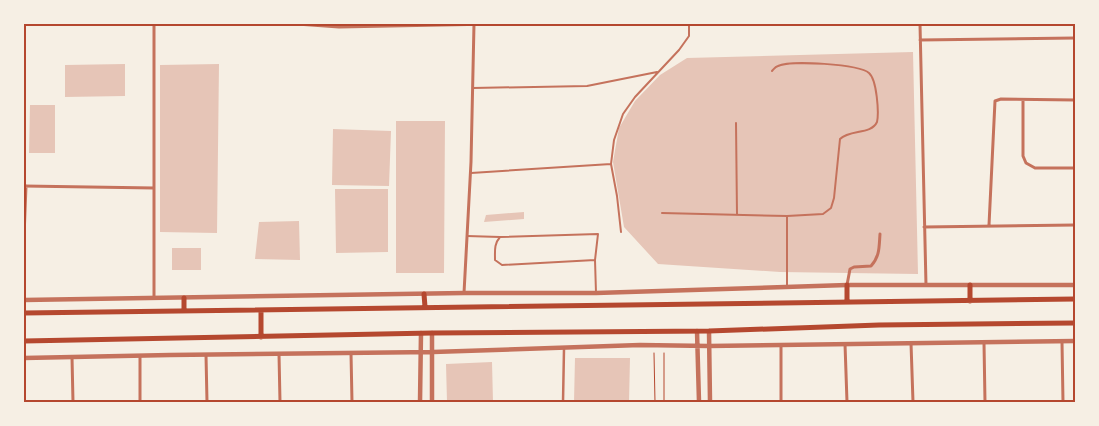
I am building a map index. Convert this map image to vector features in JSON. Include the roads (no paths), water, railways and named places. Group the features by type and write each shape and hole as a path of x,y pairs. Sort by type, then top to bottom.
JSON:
{"main road":[{"path":"847,285 847,302"},
{"path":"970,285 970,301"},
{"path":"424,294 425,307"},
{"path":"184,298 184,310"},
{"path":"24,313 1075,299"},
{"path":"261,310 261,337"},
{"path":"24,341 421,333 709,331 1075,323"}],"street":[{"path":"154,24 154,298"},
{"path":"296,24 493,24"},
{"path":"464,293 470,173 474,24"},
{"path":"920,24 926,285"},
{"path":"920,40 1075,38"},
{"path":"989,225 993,106 995,101 1002,99 1075,100"},
{"path":"1023,100 1022,156 1026,163 1035,168 1075,168"},
{"path":"24,237 25,186 154,188"},
{"path":"924,226 1075,225"},
{"path":"847,285 850,269 871,266 876,261 880,234"},
{"path":"24,300 464,293 596,293 847,285 1075,285"},
{"path":"697,331 699,346 699,402"},
{"path":"709,331 710,402"},
{"path":"420,402 421,333"},
{"path":"432,333 432,402"},
{"path":"1062,342 1063,402"},
{"path":"24,358 433,352 640,345 781,346 1075,342"},
{"path":"911,343 913,402"},
{"path":"984,343 985,402"},
{"path":"845,344 847,402"},
{"path":"781,346 781,402"},
{"path":"563,402 564,348"},
{"path":"351,353 352,402"},
{"path":"280,354 280,402"},
{"path":"206,355 207,402"},
{"path":"140,356 140,402"},
{"path":"72,358 73,402"}],"lane":[{"path":"621,232 611,164 614,140 623,114 635,97 679,50 689,36 689,24"},
{"path":"662,213 787,216 823,214 831,208 834,198 840,139 848,133 869,130 876,126 875,84 870,73 861,69 816,63 785,64 778,66 772,71"},
{"path":"473,88 588,86 658,72"},
{"path":"736,123 737,214"},
{"path":"470,173 611,164"},
{"path":"787,216 787,286"},
{"path":"467,236 500,237 598,234 595,260 596,293"},
{"path":"500,237 496,242 495,260 502,265 595,260"}]}
